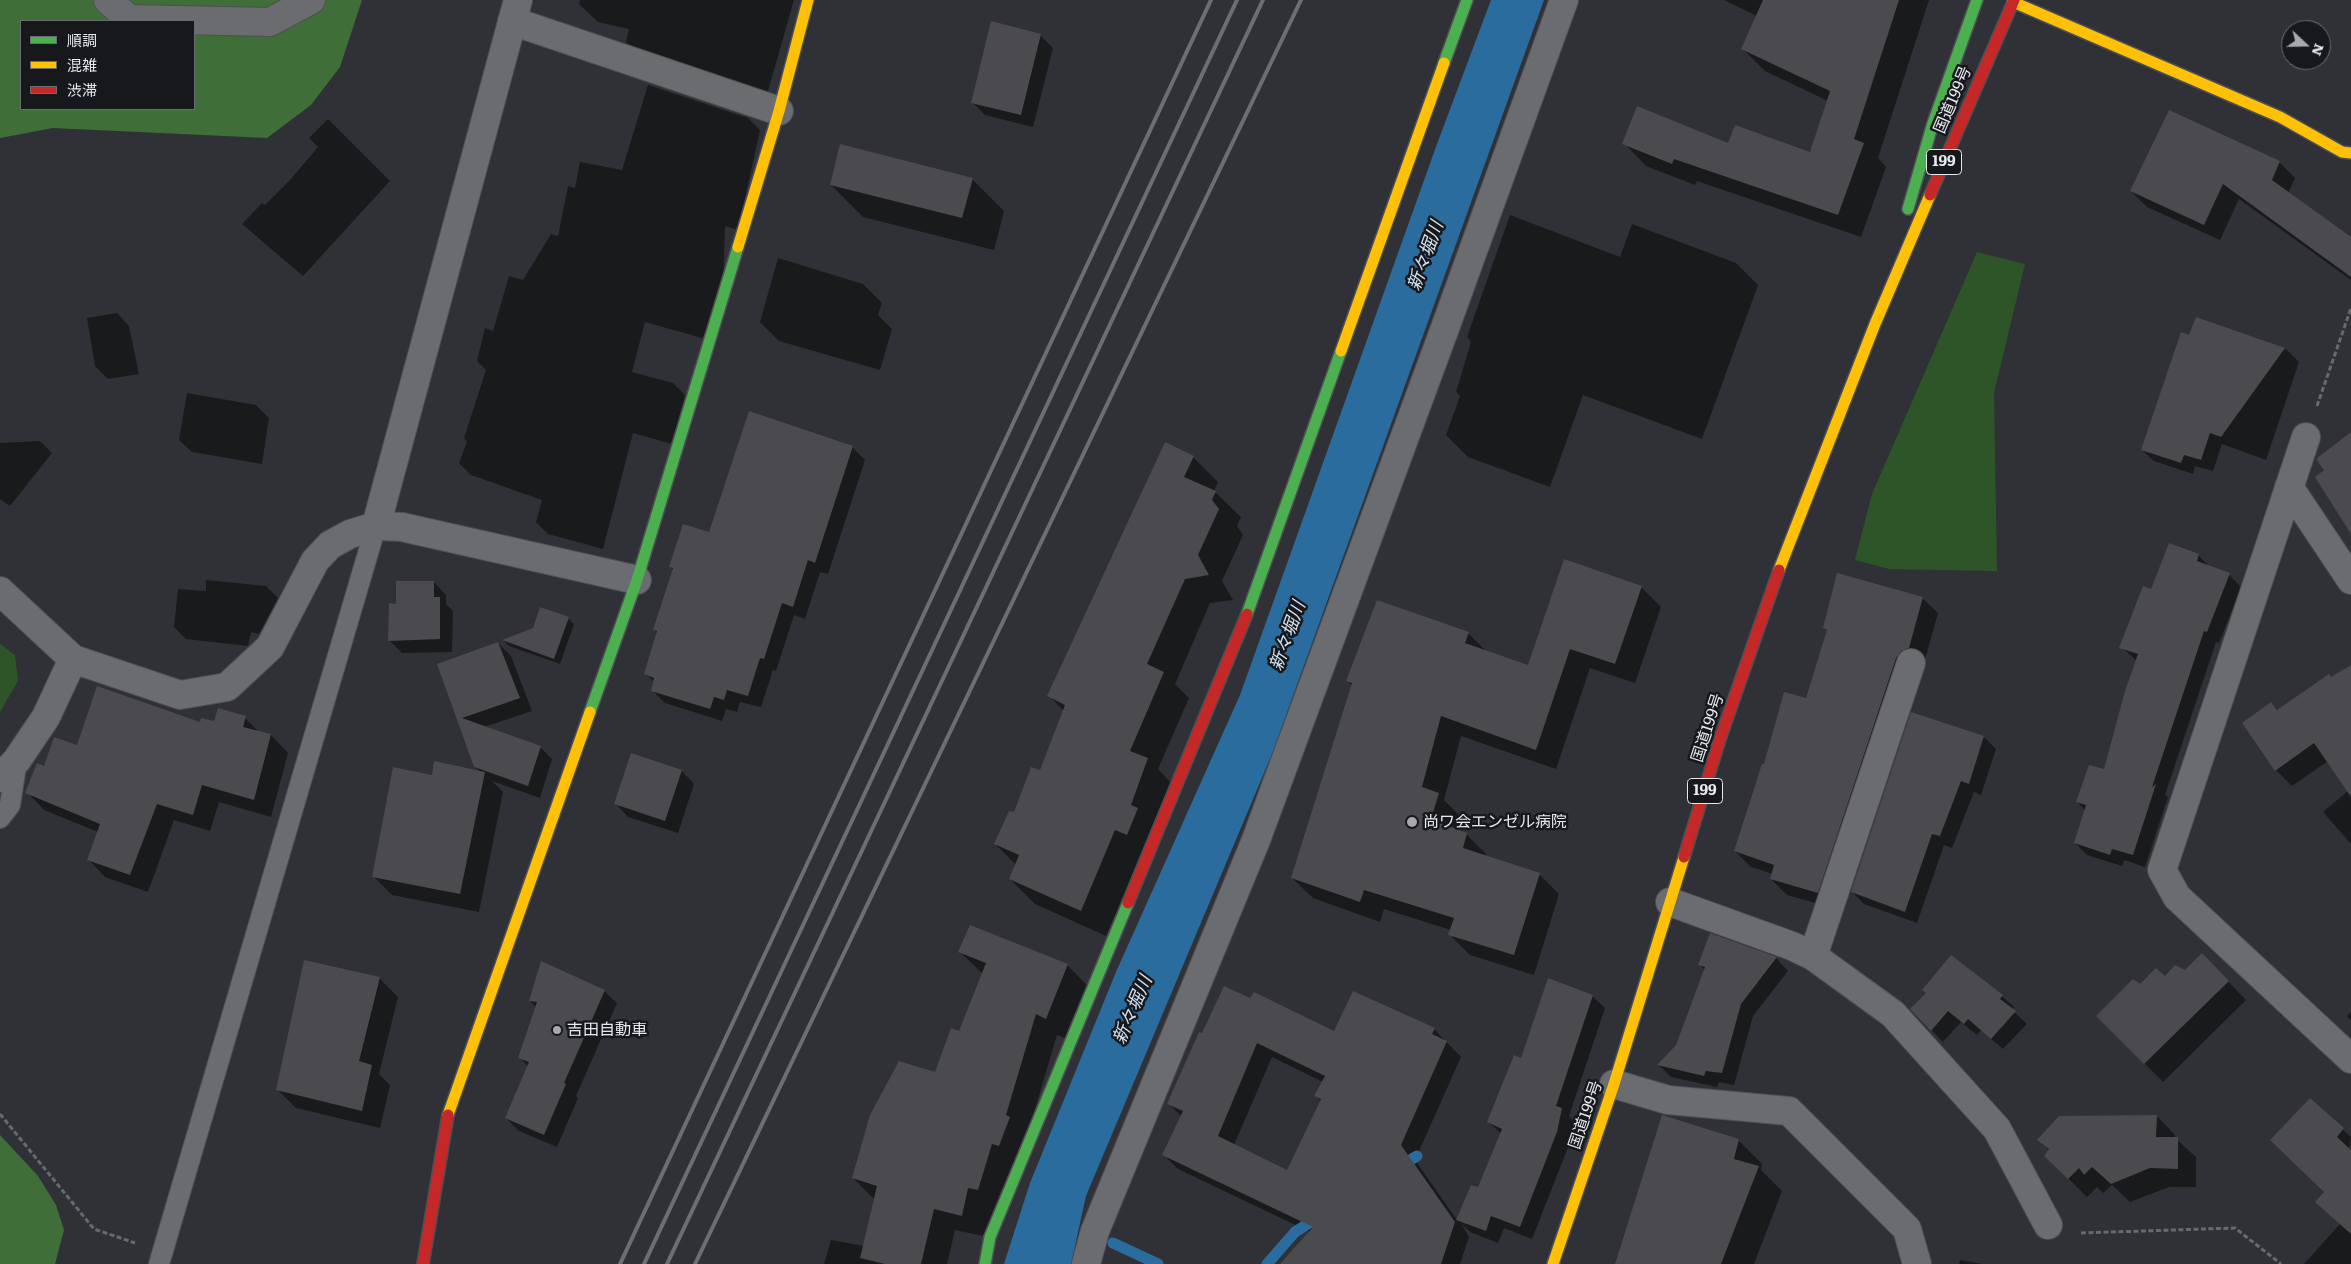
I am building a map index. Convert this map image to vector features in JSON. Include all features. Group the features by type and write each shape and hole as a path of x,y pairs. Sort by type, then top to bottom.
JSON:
{"main road":[{"path":"423,1264 449,1109 637,580 779,111 808,0"},
{"path":"984,1264 990,1237 1238,639 1467,0"},
{"name":"国道199号","path":"1875,324 1933,123 1977,0"},
{"path":"2013,1 2280,116 2342,152 2351,153"},
{"name":"国道199号","path":"1553,1264 1614,1084 1720,739 1784,554 1875,324 2013,1"}],"street":[{"path":"108,0 129,19 176,20"},
{"path":"195,20 270,22 311,0"},
{"path":"1086,1264 1095,1231 1256,840 1564,0"},
{"path":"376,526 515,10 779,111"},
{"path":"2306,437 2162,870 2177,897 2351,1059"},
{"path":"2289,487 2351,580"},
{"path":"0,591 73,659 180,695 227,687 270,647 315,561 330,545 350,534 376,526 402,527 637,580"},
{"path":"8,769 46,717 73,659"},
{"path":"1813,956 1912,664"},
{"path":"1670,902 1792,946 1813,956 1892,1014 1998,1129 2048,1225"},
{"path":"1614,1084 1668,1100 1789,1111 1906,1228 1917,1264"}],"lane":[{"path":"159,1264 376,526"},
{"path":"0,818 10,805 8,769"}],"path":[{"path":"2306,437 2351,308"},
{"path":"0,1114 94,1229 142,1245"},
{"path":"2048,1225 2062,1234 2235,1228 2281,1264"}],"green space":[{"path":"0,0 362,0 340,67 311,105 267,138 53,128 0,138"},
{"path":"1977,252 2025,264 1994,393 1997,571 1889,569 1855,560 1872,494"},
{"path":"0,644 15,655 18,681 0,712"},
{"path":"0,1135 38,1176 56,1205 64,1230 55,1264 0,1264"}],"water":[{"name":"新々堀川","path":"1491,0 1544,0 1272,754 1086,1196 1071,1264 1004,1264 1030,1183 1116,972 1240,695 1437,144"}],"building":[{"path":"1763,0 1899,0 1854,139 1864,143 1838,215 1674,159 1672,164 1622,144 1637,106 1728,143 1735,125 1810,152 1830,91 1741,49"},
{"path":"991,21 1041,34 1021,115 971,103"},
{"path":"2169,110 2280,161 2272,180 2351,237 2351,277 2223,184 2204,225 2130,191"},
{"path":"840,144 973,178 962,218 830,185"},
{"path":"2196,317 2285,348 2221,437 2210,433 2201,460 2184,455 2181,463 2141,450 2181,332 2189,335"},
{"path":"749,411 853,446 815,563 808,560 793,607 782,603 764,659 760,658 748,696 727,690 724,700 714,697 710,709 651,691 654,678 644,674 657,631 653,630 673,568 669,567 683,524 709,532"},
{"path":"2351,432 2351,534 2315,477 2324,470 2316,459"},
{"path":"1165,442 1194,456 1184,477 1216,491 1212,500 1219,509 1198,555 1209,575 1185,579 1147,664 1164,672 1130,751 1148,758 1131,805 1138,808 1127,835 1115,830 1081,911 1009,879 1019,855 994,844 1009,811 1014,812 1031,767 1040,770 1065,705 1047,696"},
{"path":"2169,543 2199,554 2197,561 2230,573 2207,632 2204,631 2152,787 2156,784 2133,855 2112,849 2110,855 2074,843 2086,805 2076,802 2089,765 2104,769 2125,691 2138,654 2119,648 2143,586 2151,589"},
{"path":"1564,559 1642,586 1615,664 1570,649 1536,750 1441,716 1422,787 1439,793 1431,819 1467,833 1463,848 1540,873 1514,955 1448,935 1454,918 1364,890 1360,902 1291,878 1352,683 1346,681 1377,600 1469,632 1465,643 1528,665"},
{"path":"1837,573 1923,597 1909,648 1901,651 1896,658 1818,893 1770,879 1774,865 1734,851 1762,764 1764,764 1784,692 1806,698 1827,630 1823,628"},
{"path":"396,581 434,581 434,597 440,597 440,639 388,641 389,603 396,604"},
{"path":"540,607 569,617 554,659 502,640 533,628"},
{"path":"498,642 520,698 462,718 541,746 528,786 474,767 437,664"},
{"path":"2351,665 2351,797 2314,743 2275,771 2242,723 2271,702 2277,710 2329,674 2331,677"},
{"path":"97,686 200,722 201,718 214,721 218,708 246,716 243,727 271,734 254,800 202,785 193,815 157,804 130,875 87,860 100,824 25,793 37,763 44,766 54,737 77,745"},
{"path":"1911,712 1984,736 1969,784 1961,781 1940,836 1932,834 1905,912 1851,892"},
{"path":"631,753 682,770 665,821 614,804"},
{"path":"434,761 485,772 460,894 372,877 393,767 432,775"},
{"path":"970,925 1068,964 1046,1019 1036,1014 1006,1115 1010,1117 999,1146 992,1144 978,1190 968,1188 962,1216 934,1209 921,1264 885,1264 860,1258 877,1186 852,1178 870,1115 899,1061 935,1072 951,1028 959,1031 986,963 958,952"},
{"path":"1710,933 1777,957 1741,1004 1722,1073 1706,1071 1704,1076 1657,1065 1676,1045 1705,967 1698,965"},
{"path":"2202,953 2229,981 2144,1064 2096,1016 2133,979 2140,984 2156,968 2165,976 2175,965 2185,970"},
{"path":"1951,955 2003,995 2000,999 2016,1011 1991,1039 1968,1019 1964,1024 1948,1011 1931,1031 1910,1009 1926,993 1922,990"},
{"path":"304,960 380,977 359,1061 372,1065 362,1111 276,1090"},
{"name":"吉田自動車","path":"541,961 605,990 564,1083 566,1084 544,1135 505,1118 529,1062 518,1058 537,1002 529,1001"},
{"path":"1548,978 1593,995 1556,1106 1562,1108 1557,1132 1520,1227 1491,1216 1486,1231 1456,1220 1471,1185 1478,1187 1502,1129 1487,1122 1514,1055 1521,1058"},
{"path":"1224,986 1250,998 1254,992 1334,1031 1353,991 1435,1028 1432,1034 1447,1041 1401,1145 1455,1222 1441,1264 1280,1264 1313,1227 1162,1155 1183,1111 1167,1104 1199,1032 1202,1033","holes":["1257,1043 1325,1076 1314,1096 1321,1099 1287,1170 1218,1136"]},
{"path":"2310,1098 2344,1128 2337,1137 2351,1150 2351,1234 2315,1202 2324,1192 2270,1140"},
{"path":"1662,1115 1739,1139 1734,1159 1759,1166 1721,1264 1615,1264"},
{"path":"2157,1115 2156,1137 2178,1137 2178,1169 2150,1168 2111,1184 2092,1167 2084,1175 2079,1168 2068,1179 2044,1156 2049,1149 2037,1140 2059,1116"}],"waterway":[{"path":"1399,1167 1417,1156"},
{"path":"1267,1264 1295,1232 1320,1216"},
{"path":"1113,1243 1158,1264"}],"railway":[{"path":"620,1264 1211,0"},
{"path":"644,1264 1237,0"},
{"path":"667,1264 1263,0"},
{"path":"695,1264 1301,0"}],"traffic: fast":[{"path":"1444,63 1467,0"},
{"path":"1908,209 1933,123 1977,0"},
{"path":"590,712 637,580 738,247"},
{"path":"1247,614 1341,351"},
{"path":"985,1264 990,1237 1128,903"}],"traffic: slow":[{"path":"738,247 779,111 808,0"},
{"path":"2013,2 2280,117 2342,152 2351,153"},
{"path":"1341,351 1444,63"},
{"path":"1779,570 1875,324 1930,195"},
{"path":"448,1115 590,712"},
{"path":"1553,1264 1614,1084 1684,857"}],"traffic: jam":[{"path":"1930,195 2014,0"},
{"path":"1684,857 1720,739 1779,570"},
{"path":"1128,903 1247,614"},
{"path":"423,1264 448,1115"}],"place":[{"name":"尚ワ会エンゼル病院","path":"1412,822"},
{"name":"吉田自動車","path":"557,1030"}]}
